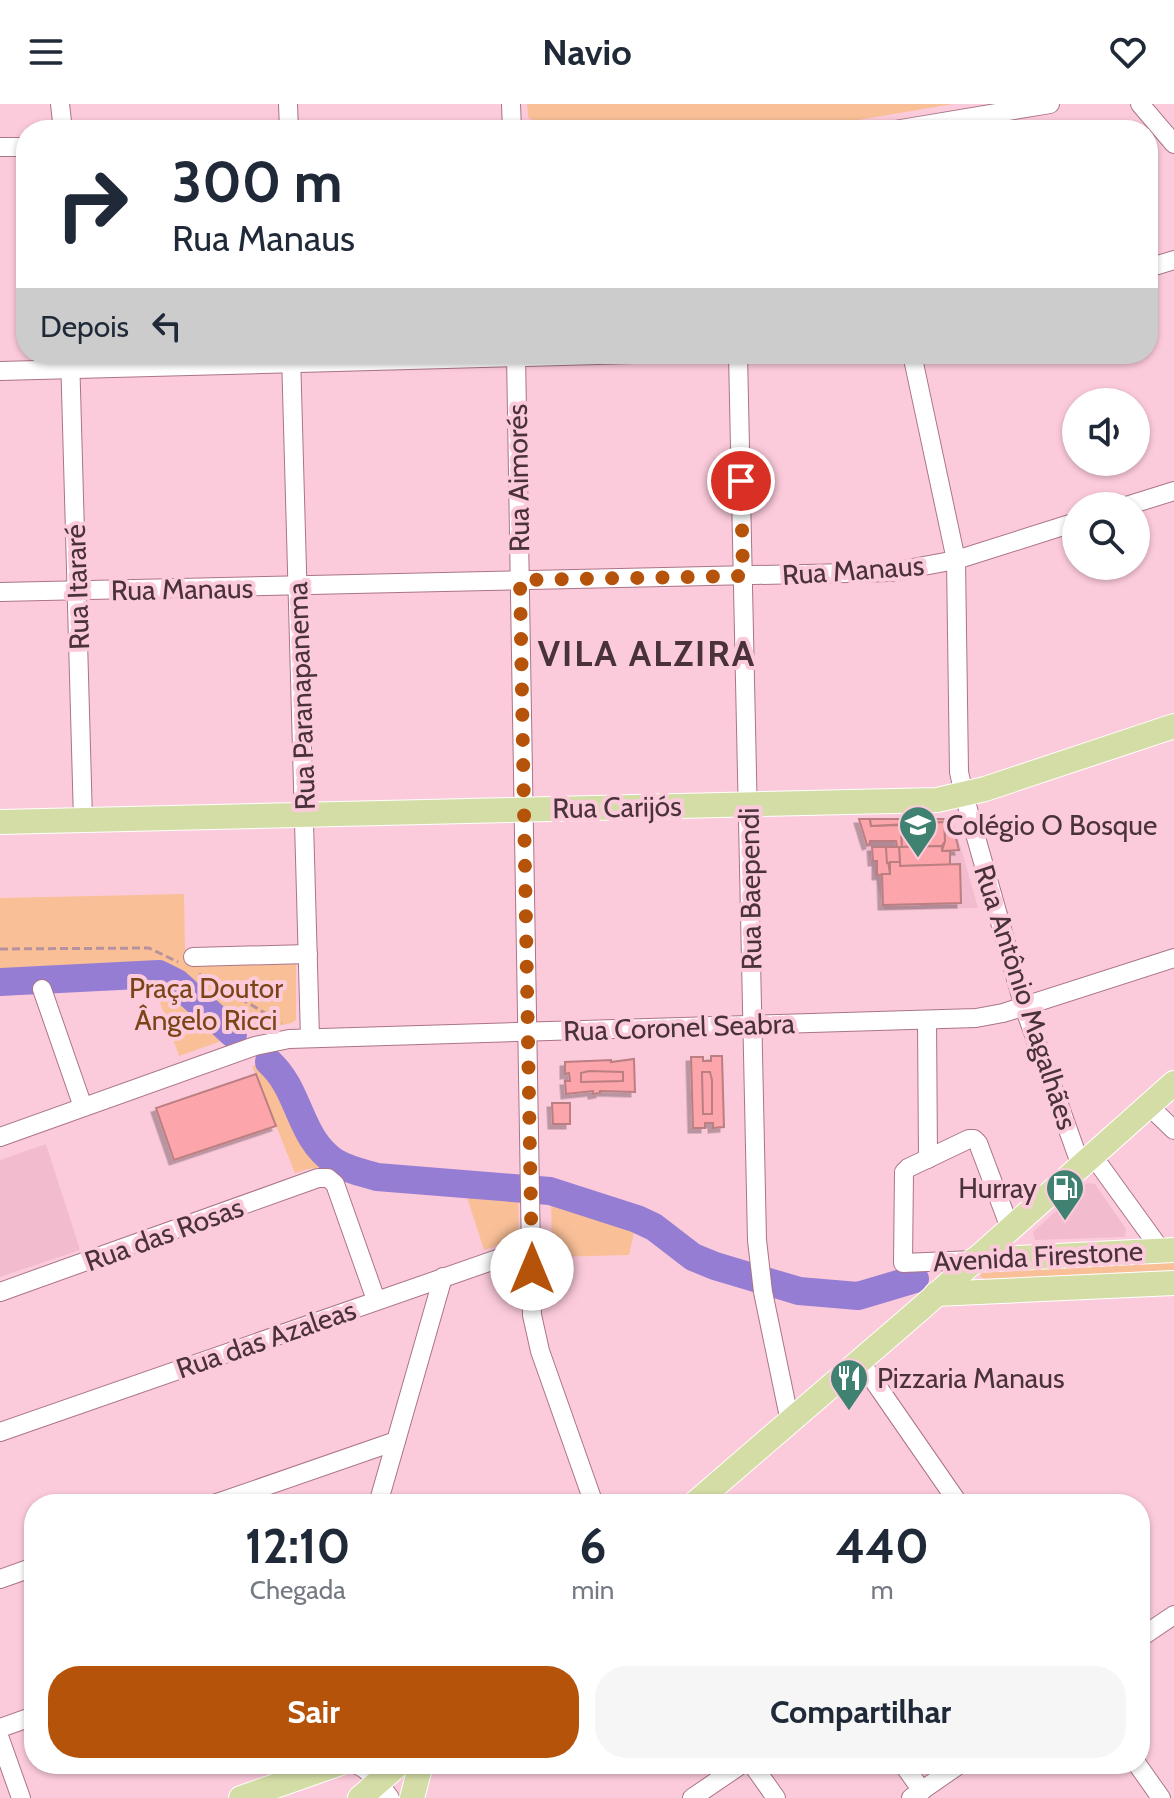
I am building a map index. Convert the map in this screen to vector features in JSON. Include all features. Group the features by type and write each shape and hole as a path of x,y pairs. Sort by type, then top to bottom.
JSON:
{"main road":[{"name":"Rua Carijós","path":"0,822 937,800 964,795 1174,726"},
{"path":"706,1494 1174,1083"},
{"name":"Avenida Firestone","path":"974,1260 1167,1250"},
{"name":"Avenida Firestone","path":"936,1294 1174,1283"},
{"path":"241,1798 294,1774"},
{"path":"376,1793 391,1774"},
{"path":"412,1798 418,1774"}],"street":[{"path":"963,120 1047,104"},
{"path":"1140,104 1154,120"},
{"path":"1158,125 1174,144"},
{"path":"0,371 55,364"},
{"name":"Rua Itararé","path":"71,364 83,820"},
{"name":"Rua Paranapanema","path":"291,364 310,1038"},
{"name":"Rua Aimorés","path":"516,364 532,1315 537,1340 591,1494"},
{"name":"Rua Baependi","path":"738,364 760,1267 790,1422"},
{"name":"Rua Antônio Magalhães","path":"914,364 956,560 959,772 1024,1007 1087,1161 1167,1250"},
{"path":"1150,498 1174,491"},
{"name":"Rua Manaus","path":"0,592 891,572 956,560 1062,526"},
{"path":"191,965 308,954"},
{"name":"Rua Coronel Seabra","path":"0,1137 255,1046 289,1039 976,1018 1024,1007 1174,958"},
{"path":"42,989 83,1107"},
{"path":"927,1020 928,1159 974,1139 1010,1228"},
{"path":"1149,1106 1174,1130"},
{"name":"Avenida Firestone","path":"928,1159 904,1172 903,1263 974,1260"},
{"name":"Rua das Rosas","path":"0,1292 318,1178 328,1178 335,1184 376,1300"},
{"name":"Rua das Azaleas","path":"0,1432 532,1247"},
{"path":"381,1494 443,1277"},
{"path":"860,1361 952,1494"},
{"path":"243,1494 396,1441"},
{"path":"0,1579 24,1571"},
{"path":"1150,1631 1174,1615"},
{"path":"0,1728 24,1720"},
{"path":"0,1739 21,1798"},
{"path":"366,1774 376,1793"},
{"path":"692,1798 727,1774"},
{"path":"759,1774 776,1798"},
{"path":"907,1774 916,1794 945,1774"},
{"path":"1144,1774 1161,1798"}],"path":[{"path":"0,949 149,948 191,965 287,1026 289,1039"}],"shaded area":[{"name":"Colégio O Bosque","path":"946,818 954,823 978,908 884,910 859,819"},
{"path":"46,1144 80,1250 0,1277 0,1160"},
{"path":"1087,1183 1095,1184 1126,1229 1125,1237 1035,1240 1033,1232"}],"green space":[{"path":"527,104 953,104 858,120 532,120 528,117"},
{"name":"Praça Doutor Ângelo Ricci","path":"184,894 185,949 189,962 296,959 296,1020 250,1031 179,1056 151,977 168,975 161,967 0,976 0,898"},
{"path":"279,1059 307,1137 348,1180 323,1169 295,1173 252,1066"},
{"path":"464,1188 518,1191 519,1239 484,1250"},
{"path":"551,1197 636,1223 629,1255 552,1257"},
{"path":"1174,1261 1174,1270 984,1279 980,1276 984,1271"}],"building":[{"path":"859,819 870,819 871,826 901,825 902,847 897,847 896,841 870,841 867,845"},
{"path":"870,819 944,819 944,822 871,826"},
{"path":"944,820 953,826 959,850 942,851"},
{"path":"944,822 945,841 942,846 902,847 901,825"},
{"path":"942,846 942,851 950,851 950,865 900,866 899,847"},
{"path":"872,847 886,847 890,874 877,875 877,861 873,861"},
{"path":"886,847 899,847 900,862 887,863"},
{"path":"890,862 900,862 900,866 960,864 961,903 883,905 882,874 890,874"},
{"path":"711,1056 722,1056 724,1127 713,1128 713,1123 705,1123 705,1128 693,1128 691,1057 711,1061"},
{"path":"634,1059 635,1092 566,1094 565,1081 570,1081 569,1073 565,1074 565,1062"},
{"path":"623,1072 623,1081 581,1082 581,1073"},
{"path":"702,1072 710,1072 712,1080 712,1114 703,1114"},
{"path":"256,1074 276,1126 174,1160 156,1108"},
{"path":"552,1103 570,1103 570,1124 553,1124"}],"waterway":[{"path":"0,982 159,974 177,983 233,1034"},
{"path":"269,1062 288,1086 306,1127 323,1152 335,1162 356,1171 377,1177 550,1191 637,1219 654,1227 693,1257 715,1266 799,1291 858,1296 915,1279"}],"place":[{"name":"Colégio O Bosque","path":"918,859"},
{"name":"Hurray","path":"1065,1222"},
{"name":"Pizzaria Manaus","path":"849,1412"}],"district":[{"name":"VILA ALZIRA","path":"647,653"}],"route":[{"path":"532,1269 520,580 743,576 741,481"}]}
